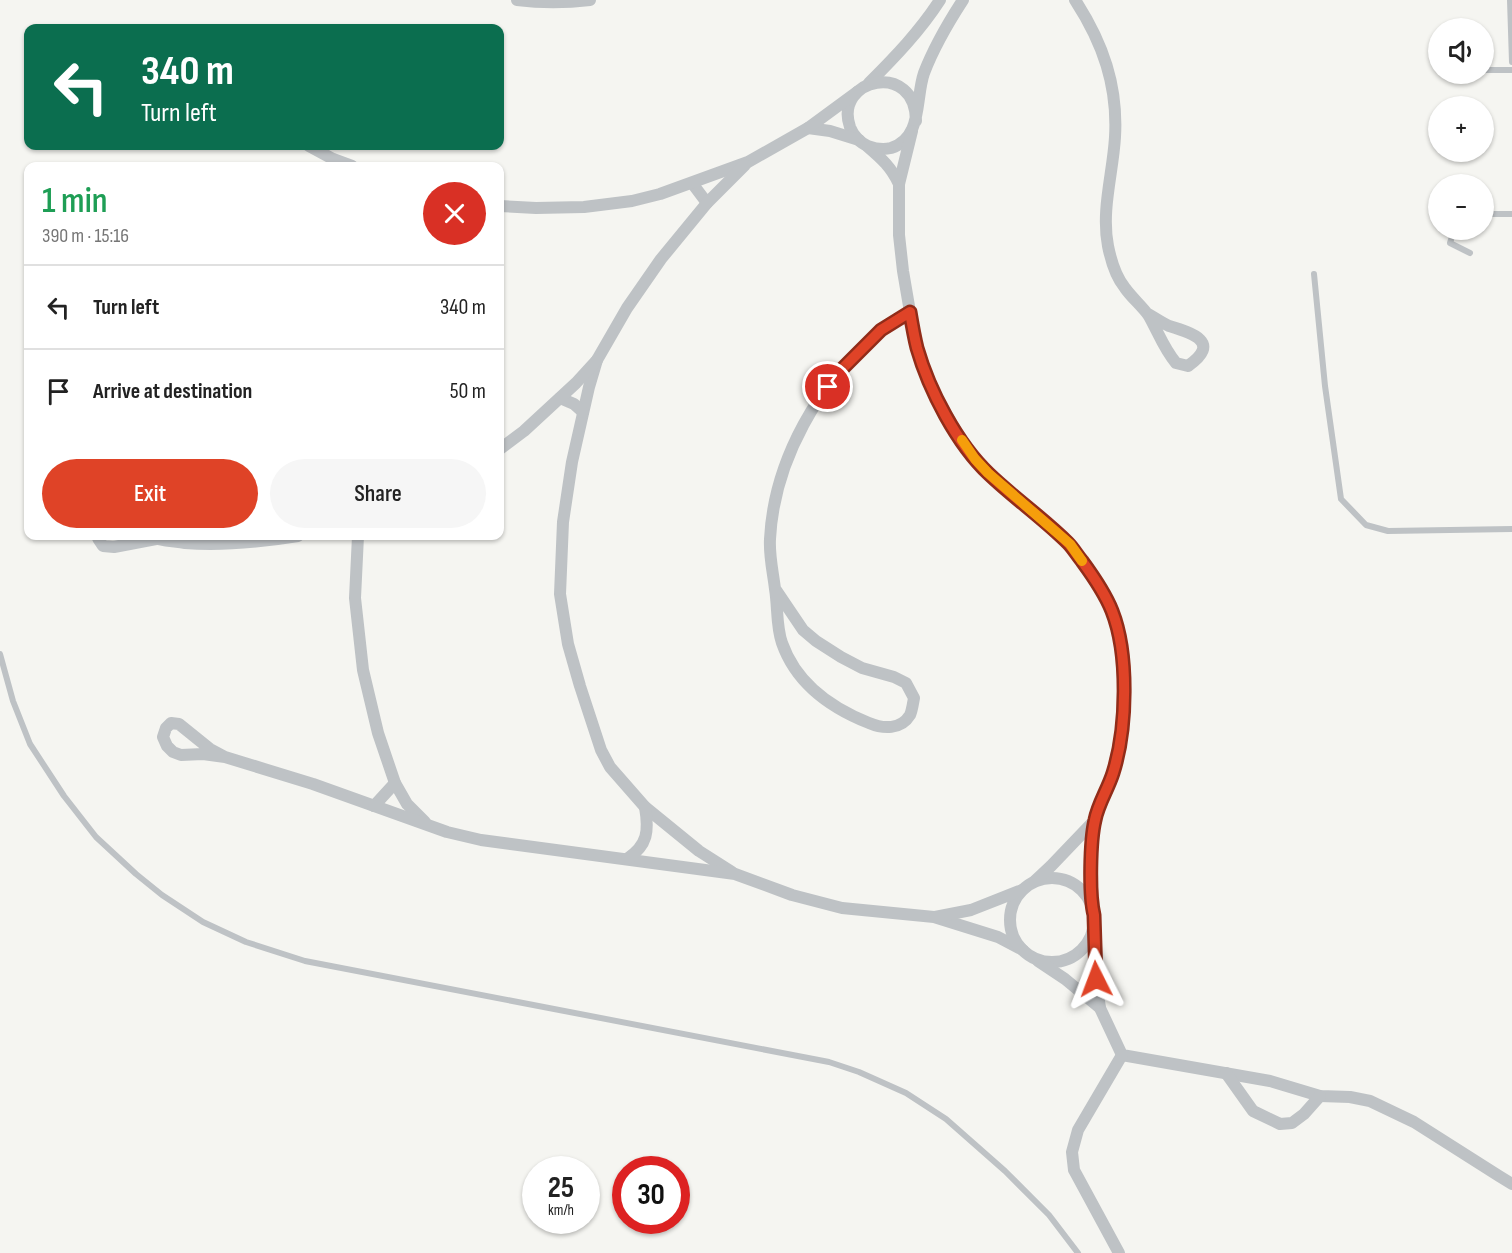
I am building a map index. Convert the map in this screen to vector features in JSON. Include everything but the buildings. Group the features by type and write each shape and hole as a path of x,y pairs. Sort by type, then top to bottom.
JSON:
{"street":[{"path":"517,0 575,2 590,0"},
{"path":"504,206 584,207 632,201 660,194 748,162 808,128 868,84 897,55 940,0"},
{"path":"963,0 934,48 924,75 899,184 899,236 917,347 937,398 975,459 1070,544 1100,586 1112,610 1119,632 1123,660 1122,728 1113,772 1095,820 1091,853 1091,905"},
{"path":"1075,0 1101,45 1109,71 1114,101 1115,137 1106,218 1110,257 1123,287 1148,315 1167,352 1176,363 1188,366 1197,360 1203,348 1197,336 1166,325 1148,315"},
{"path":"808,128 830,131 877,149 888,149 898,145 906,139 914,126 916,110 913,100 899,85 879,81 868,84"},
{"path":"857,92 848,111 852,132 883,160 899,184"},
{"path":"316,150 341,162"},
{"path":"504,446 560,398 597,360 627,308 661,259 707,203 748,162"},
{"path":"692,183 707,203"},
{"path":"776,590 803,630 816,640 862,668 894,677 906,683 914,698 910,715 895,727 878,727 820,697 803,679 781,642 770,542 772,513 782,474 809,416 843,368 881,330 910,312"},
{"path":"597,360 572,462 563,522 560,594 568,644 601,750 610,767 645,807 699,851 735,874"},
{"path":"560,398 574,404 583,412"},
{"path":"99,540 103,546 114,547 141,540"},
{"path":"160,540 212,545 273,540"},
{"path":"358,540 355,598 363,670 378,733 395,783 407,804 427,824"},
{"path":"225,757 210,749 179,724 171,723 166,728 163,737 173,752 225,757 313,784 447,832 481,840 735,874 792,895 842,908 934,917 998,937 1045,961 1058,961 1071,957 1086,944 1094,926"},
{"path":"374,806 395,783"},
{"path":"627,859 637,853 646,837 648,822 645,807"},
{"path":"1095,820 1015,900 1011,913 1011,927 1015,940 1027,953 1065,979 1100,1008"},
{"path":"934,917 972,910 1046,878 1068,881 1078,887 1086,896 1094,915 1096,979 1100,1008 1122,1055"},
{"path":"1122,1055 1270,1082 1320,1096 1350,1097 1370,1101 1414,1122 1512,1184"},
{"path":"1119,1253 1074,1170 1072,1152 1078,1130 1122,1055"},
{"path":"1226,1073 1253,1111 1280,1124 1292,1123 1304,1114 1320,1096"}],"lane":[{"path":"1510,0 1512,62"},
{"path":"1494,70 1512,70"},
{"path":"1494,214 1512,214"},
{"path":"1451,240 1450,243 1470,253"},
{"path":"1314,274 1325,386 1341,499 1366,525 1388,531 1512,529"},
{"path":"0,654 13,701 30,744 64,796 96,837 136,874 162,895 203,922 246,942 305,961 829,1062 859,1072 906,1093 946,1119 1005,1171 1049,1215 1078,1253"}],"slow traffic":[{"path":"962,440 988,473 1070,544 1082,561"}],"route":[{"path":"828,387 843,368 881,330 910,312 917,347 937,398 975,459 1070,544 1100,586 1112,610 1119,632 1123,660 1124,694 1122,728 1113,772 1095,820 1091,853 1091,905 1094,915 1096,979"}]}
